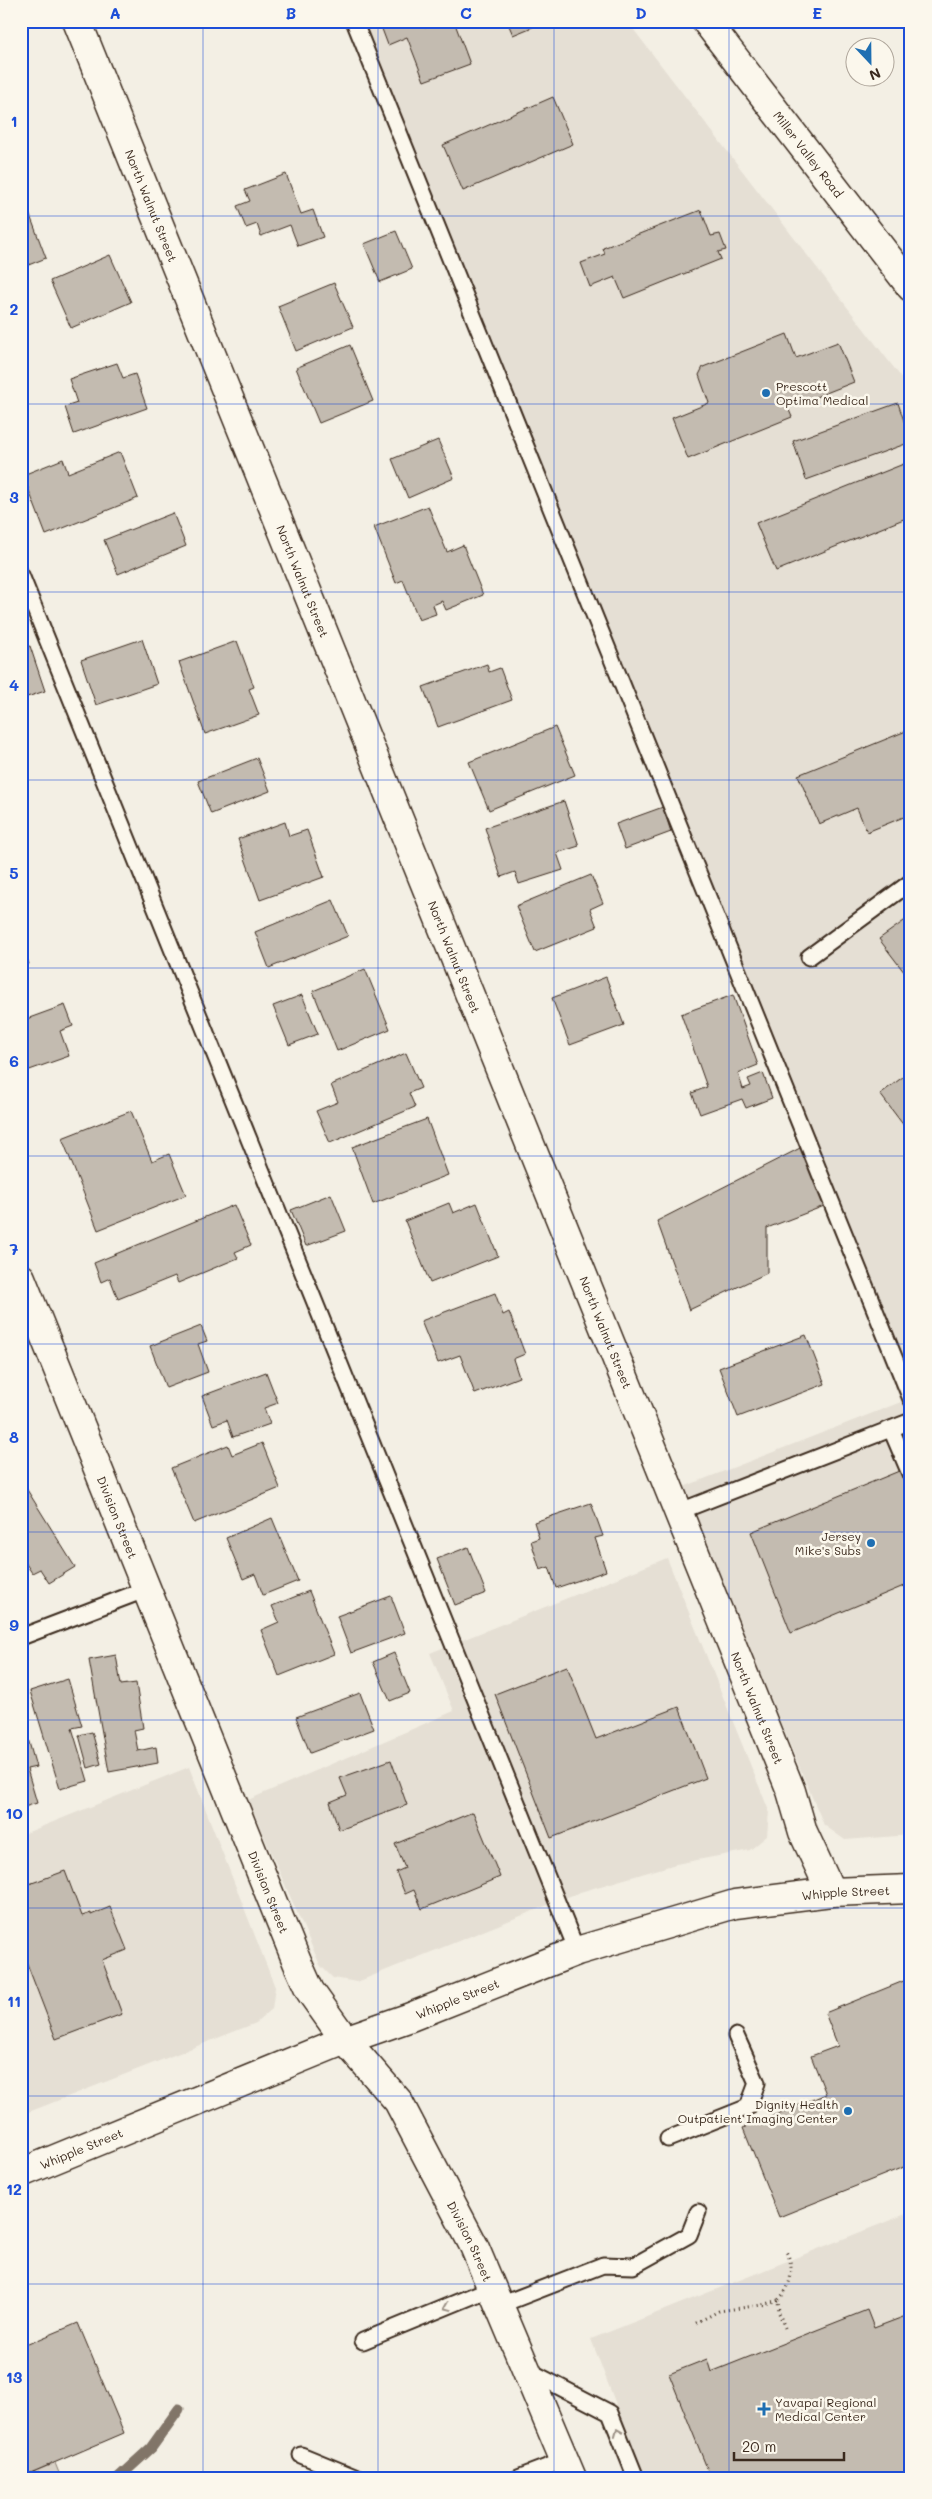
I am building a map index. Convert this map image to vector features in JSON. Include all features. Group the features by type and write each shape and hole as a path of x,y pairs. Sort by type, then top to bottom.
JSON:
{"street":[{"name":"North Walnut Street","path":"77,21 791,1791 803,1832 831,1892"},
{"name":"Miller Valley Road","path":"706,21 911,287"},
{"name":"Division Street","path":"21,1278 310,1991 345,2040 398,2101 474,2246 529,2371 568,2469"},
{"name":"Whipple Street","path":"21,2173 345,2040 408,2018 577,1950 735,1904 831,1892 911,1889"}],"lane":[{"path":"354,21 911,1399"},
{"path":"21,575 577,1950"},
{"path":"809,956 911,882"},
{"path":"678,1512 911,1420"},
{"path":"891,1428 911,1476"},
{"path":"21,1637 147,1589"},
{"path":"668,2139 748,2107 756,2083 736,2036"},
{"path":"363,2341 496,2297 603,2266 633,2266 689,2235 698,2212"},
{"path":"529,2371 610,2413 636,2478"},
{"path":"302,2455 357,2478"},
{"path":"518,2478 568,2469"}],"path":[{"path":"696,2323 719,2311 762,2305 778,2300 790,2283 790,2257 785,2250"},
{"path":"778,2300 779,2313 785,2328"}],"shaded area":[{"path":"349,21 627,21 911,390 911,1835 845,1840 824,1825 681,1488 901,1402"},
{"path":"667,1558 769,1811 767,1836 750,1850 676,1864 580,1892 357,1982 333,1978 320,1965 248,1800 454,1711 430,1653"},
{"path":"189,1767 275,1987 272,2009 256,2023 21,2115 21,1835"},
{"name":"Yavapai Regional Medical Center","path":"911,2212 911,2478 644,2478 591,2339"},
{"path":"55,2463 61,2478 21,2478 21,2477"}],"building":[{"path":"379,21 423,21 425,28 443,21 454,21 470,64 424,81 407,37 388,45"},
{"path":"507,21 547,21 513,35"},
{"path":"553,97 573,144 463,191 443,145"},
{"path":"286,174 301,214 313,210 323,237 298,246 290,225 261,236 257,224 246,228 237,206 250,201 245,190"},
{"path":"23,197 46,258 21,268 21,198"},
{"path":"701,210 711,236 720,234 726,250 718,252 721,259 624,298 615,277 590,287 581,263 605,254 603,248"},
{"path":"396,231 412,269 380,282 364,244"},
{"path":"110,255 131,302 71,328 50,281"},
{"path":"334,283 353,327 296,351 278,306"},
{"name":"Prescott Optima Medical","path":"787,334 796,358 838,342 854,382 788,408 792,417 688,459 672,418 709,403 699,375 703,367"},
{"path":"21,344 26,356 21,358"},
{"path":"350,345 373,401 319,423 296,368"},
{"path":"117,363 123,378 135,374 147,408 74,434 65,407 77,403 69,379"},
{"path":"898,403 911,442 806,480 793,441"},
{"path":"438,440 454,478 408,498 392,459"},
{"path":"120,452 138,498 46,535 23,475 63,459 68,473"},
{"path":"911,461 911,516 776,571 756,523"},
{"path":"428,506 447,552 463,545 483,595 446,610 442,601 433,605 436,614 419,620 403,580 396,583 374,527"},
{"path":"173,513 186,546 118,574 104,540"},
{"path":"142,639 157,684 96,705 81,660"},
{"path":"237,641 254,687 249,689 259,715 205,734 179,662"},
{"path":"30,646 45,691 24,698 21,690 21,648"},
{"path":"487,664 489,672 500,668 512,700 438,727 423,687"},
{"path":"555,727 575,775 489,810 469,762"},
{"path":"911,729 911,814 867,832 857,808 819,824 798,775"},
{"path":"257,758 270,791 211,814 198,781"},
{"path":"564,801 579,846 557,853 563,870 519,884 515,872 501,877 485,828"},
{"path":"663,807 671,832 625,849 616,824"},
{"path":"285,822 289,836 307,830 324,877 260,900 238,839"},
{"path":"591,875 603,903 590,909 597,927 535,952 516,906"},
{"path":"333,900 348,936 269,968 255,932"},
{"path":"911,916 911,981 879,939"},
{"path":"21,943 29,964 21,968"},
{"path":"365,969 390,1029 337,1051 313,991"},
{"path":"606,977 624,1025 570,1045 552,998"},
{"path":"302,995 318,1034 289,1045 273,1006"},
{"path":"733,995 758,1065 738,1073 743,1089 751,1086 748,1079 763,1073 772,1098 746,1108 742,1099 700,1114 692,1093 707,1087 681,1014"},
{"path":"65,1005 73,1026 60,1031 69,1056 21,1073 21,1021"},
{"path":"406,1053 421,1088 409,1093 415,1107 330,1143 316,1111 338,1102 331,1085"},
{"path":"911,1071 911,1135 880,1094"},
{"path":"131,1111 152,1161 169,1154 186,1195 98,1230 62,1138"},
{"path":"427,1119 448,1175 373,1204 352,1147"},
{"path":"804,1146 832,1203 767,1228 767,1273 689,1310 657,1221"},
{"path":"331,1194 346,1231 306,1246 291,1210"},
{"path":"449,1203 453,1213 477,1203 498,1256 430,1283 405,1221"},
{"path":"234,1205 251,1245 235,1252 238,1258 178,1283 175,1276 118,1299 110,1278 101,1282 94,1263"},
{"path":"495,1293 503,1315 509,1312 525,1354 513,1359 519,1377 475,1394 460,1355 438,1363 421,1321"},
{"path":"201,1326 207,1341 198,1344 208,1372 166,1388 150,1346"},
{"path":"806,1335 825,1384 738,1417 719,1368"},
{"path":"266,1372 278,1403 264,1408 270,1424 233,1437 227,1420 213,1425 202,1396"},
{"path":"262,1443 280,1488 194,1523 171,1468 228,1445 232,1455"},
{"path":"904,1469 911,1482 911,1583 791,1633 751,1532"},
{"path":"21,1480 75,1567 49,1583 40,1569 32,1573 21,1556"},
{"path":"591,1503 603,1536 595,1538 606,1571 556,1588 549,1567 540,1570 531,1541 539,1538 534,1522"},
{"path":"272,1518 298,1581 263,1595 255,1574 243,1579 226,1538"},
{"path":"468,1547 486,1593 455,1605 437,1559"},
{"path":"309,1591 334,1654 279,1676 261,1630 279,1622 272,1606"},
{"path":"391,1596 405,1633 351,1653 337,1616"},
{"path":"394,1653 410,1693 390,1701 373,1662"},
{"path":"116,1655 121,1685 136,1683 143,1728 134,1730 138,1751 156,1747 158,1763 109,1772 89,1660"},
{"path":"567,1666 596,1739 679,1707 706,1778 551,1838 495,1694"},
{"path":"68,1679 82,1726 72,1728 88,1781 60,1789 30,1691"},
{"path":"360,1693 374,1729 310,1753 296,1717"},
{"path":"22,1717 36,1767 27,1769 37,1803 21,1808"},
{"path":"92,1732 101,1764 88,1768 79,1735"},
{"path":"391,1760 407,1805 339,1830 330,1802 347,1795 340,1778"},
{"path":"473,1812 500,1877 422,1909 414,1890 405,1894 396,1872 405,1868 395,1844"},
{"path":"65,1871 82,1916 91,1913 91,1915 110,1907 127,1950 102,1960 122,2014 56,2039 21,1948 21,1887"},
{"name":"Dignity Health Outpatient Imaging Center","path":"911,1978 911,2164 779,2217 743,2128 826,2094 811,2056 838,2046 825,2013"},
{"path":"867,2310 874,2328 911,2314 911,2478 711,2478 669,2374 707,2359 711,2372"},
{"path":"78,2323 124,2433 21,2477 21,2347"}],"waterway":[{"path":"118,2478 151,2448 179,2409"}],"place":[{"name":"Prescott Optima Medical","path":"766,393"},
{"name":"Jersey Mike's Subs","path":"871,1543"},
{"name":"Dignity Health Outpatient Imaging Center","path":"848,2111"},
{"name":"Yavapai Regional Medical Center","path":"764,2409"}]}
